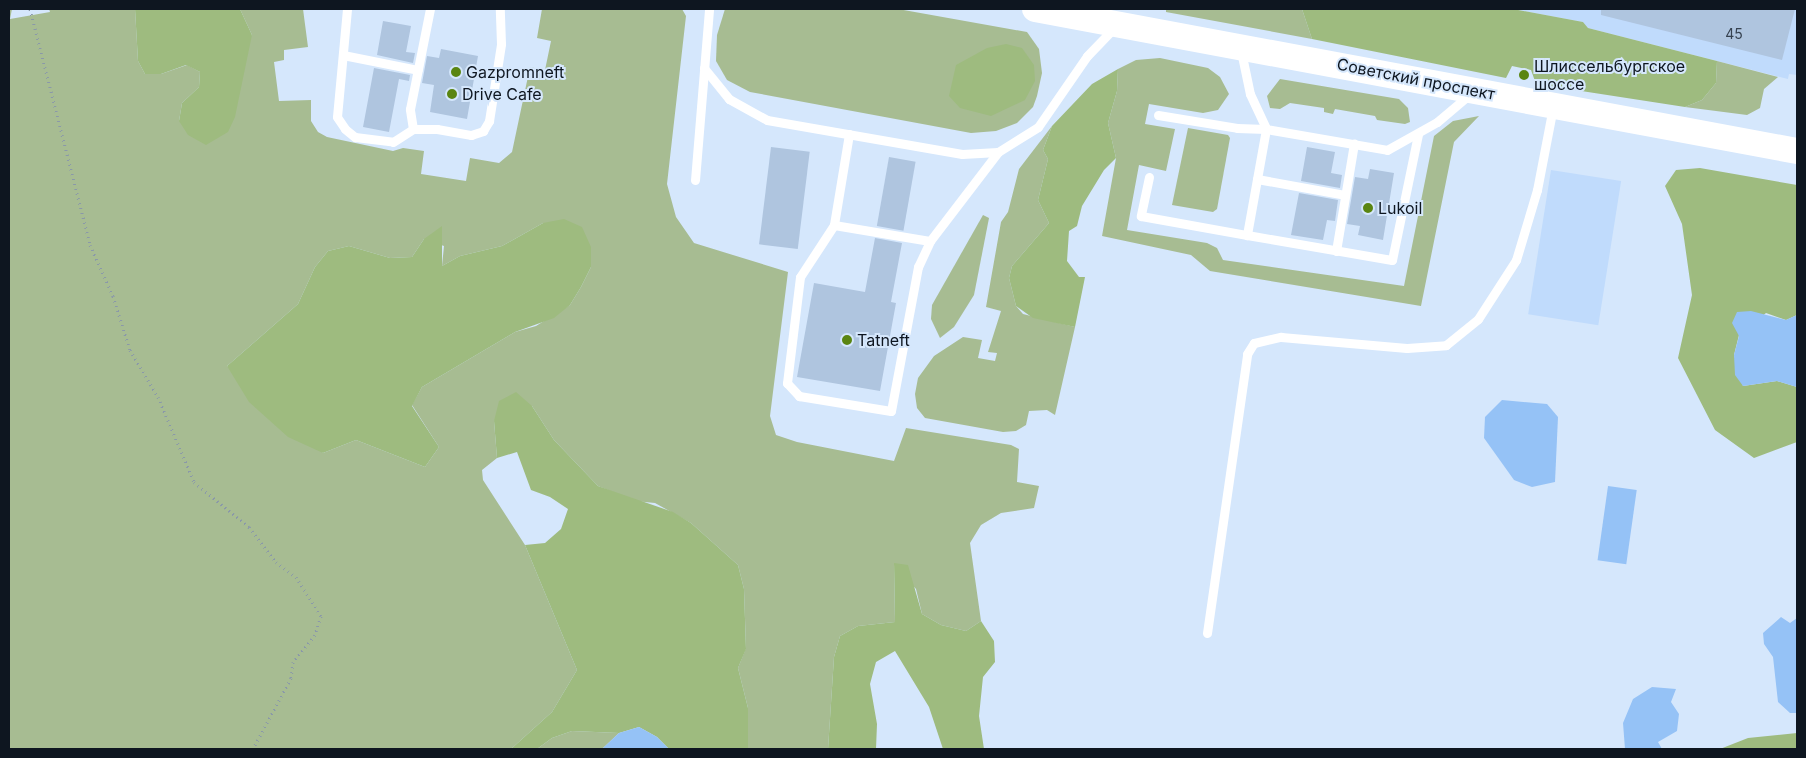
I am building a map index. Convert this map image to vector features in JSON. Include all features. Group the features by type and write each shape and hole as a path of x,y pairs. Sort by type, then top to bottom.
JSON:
{"main road":[{"name":"Советский проспект","path":"1034,9 1797,150"}],"lane":[{"path":"347,9 338,116 345,129 355,136 393,142 413,129 437,129 470,135 483,131 489,120 501,44 500,9"},
{"path":"413,129 410,109 430,9"},
{"path":"695,180 709,9"},
{"path":"849,134 834,225 800,277 787,383 798,396 891,411 918,267 930,241 998,152 1038,127 1086,56 1119,24"},
{"path":"1239,46 1250,94 1266,129 1247,235"},
{"path":"343,55 418,70"},
{"path":"704,68 729,99 767,120 962,154 998,152"},
{"path":"1158,115 1237,128 1266,129 1387,150 1418,135 1475,90"},
{"path":"1207,633 1247,354 1254,343 1281,337 1407,348 1446,345 1478,319 1516,260 1537,190 1554,105"},
{"path":"1148,177 1141,216 1392,260 1418,135"},
{"path":"1336,251 1354,144"},
{"path":"1257,179 1346,195"},
{"path":"834,225 930,241"}],"path":[{"path":"30,9 90,244 113,296 130,350 158,397 194,482 249,527 276,562 296,577 321,616 315,635 293,662 291,678 253,749"}],"shaded area":[{"path":"1513,9 1797,9 1797,75 1789,74 1788,79 1588,28 1583,22"},
{"path":"1551,170 1621,181 1598,325 1528,314"},
{"path":"1751,311 1786,320 1797,315 1797,387 1777,381 1743,386 1735,375 1734,355 1739,336 1732,323 1737,312"},
{"path":"1502,400 1547,404 1558,417 1555,482 1532,487 1514,480 1484,438 1485,417"},
{"path":"1608,486 1637,490 1626,564 1598,560"},
{"path":"1781,617 1790,623 1797,618 1797,713 1790,713 1778,702 1773,657 1764,644 1763,633"},
{"path":"1652,687 1676,689 1671,702 1679,714 1677,731 1658,742 1662,749 1625,749 1623,723 1633,699"},
{"path":"639,727 657,737 669,749 602,749 619,733"}],"green space":[{"path":"9,9 12,9 10,19 50,12 49,9 135,9 138,61 145,74 161,74 187,65 200,72 199,87 182,103 179,121 252,35 240,9 303,9 308,47 284,50 284,60 274,62 279,101 311,100 311,121 318,132 327,137 393,151 403,148 424,151 421,174 466,181 470,158 499,163 512,152 530,67 545,70 551,41 537,38 542,9 682,9 686,16 667,184 676,217 694,243 788,272 770,416 776,435 797,442 894,461 906,428 1011,445 1019,449 1017,482 1039,486 1034,508 1001,513 981,525 970,543 981,621 966,631 941,625 922,614 916,589 894,564 895,622 858,626 840,636 834,657 828,749 748,749 748,708 738,668 746,648 744,589 738,565 691,523 655,503 635,501 598,486 554,440 532,406 494,421 497,458 482,470 483,480 525,545 577,670 552,712 511,749 9,749","holes":["543,223 591,267 570,305 536,326 515,332 422,387 412,405 439,447 425,467 356,440 323,453 227,366 298,304 315,267 328,251 349,246 390,258 412,257 424,239 444,246 442,266 460,256 502,246"]},
{"path":"135,9 240,9 252,35 235,117 228,132 206,145 188,135 179,121 182,103 199,87 200,72 186,65 161,74 145,74 138,61"},
{"path":"725,9 898,9 1027,32 1039,49 1042,73 1037,96 1033,107 1017,123 996,131 971,133 750,92 727,80 716,61 717,35"},
{"path":"1166,9 1302,9 1312,39 1166,12"},
{"path":"1302,9 1513,9 1583,22 1588,28 1717,61 1716,83 1702,100 1685,107 1536,84 1531,70 1512,66 1506,78 1312,39"},
{"path":"1006,44 1022,48 1034,65 1035,81 1025,100 991,116 960,108 949,96 956,65 987,48"},
{"path":"1160,58 1208,68 1220,77 1229,94 1218,110 1203,113 1149,104 1145,124 1175,129 1166,171 1139,165 1127,230 1207,243 1217,248 1223,260 1404,286 1434,136 1453,121 1479,116 1454,142 1421,306 1210,271 1191,255 1102,236 1116,158 1108,123 1117,91 1118,69 1136,60"},
{"path":"1717,61 1778,77 1764,89 1760,108 1747,115 1685,107 1702,100 1716,83"},
{"path":"1118,69 1117,91 1108,123 1116,158 1104,170 1082,206 1077,226 1069,231 1067,261 1079,277 1085,277 1075,327 1033,318 1016,306 1009,278 1012,266 1049,223 1038,200 1048,159 1043,150 1052,126 1092,84"},
{"path":"1280,79 1399,99 1408,108 1410,122 1405,124 1377,120 1375,116 1335,109 1333,114 1324,112 1324,108 1290,103 1280,109 1270,108 1267,96"},
{"path":"1052,126 1043,150 1048,159 1038,200 1049,223 1012,266 1009,278 1016,306 1023,314 1075,327 1055,415 1047,410 1029,411 1026,425 1016,431 1003,432 925,418 917,408 915,394 918,378 934,356 963,337 982,340 978,358 995,361 997,353 988,352 1001,311 986,307 1001,222 1008,212 1019,169"},
{"path":"1188,128 1228,135 1230,138 1217,209 1213,212 1172,205"},
{"path":"1700,168 1797,185 1797,315 1786,320 1766,313 1739,335 1734,355 1743,386 1777,381 1797,387 1797,442 1754,458 1715,430 1678,358 1692,295 1682,224 1665,186 1676,170"},
{"path":"983,215 989,218 974,295 954,327 940,338 931,319 932,305"},
{"path":"564,219 582,227 591,247 591,267 581,287 570,305 554,318 515,332 422,387 412,406 439,447 425,467 356,440 323,453 288,437 249,402 227,366 298,304 315,267 328,251 349,246 390,258 412,257 424,239 442,226 442,266 460,256 502,246 543,223"},
{"path":"516,392 532,406 554,440 598,486 673,512 691,523 738,565 744,589 746,649 738,668 748,708 748,749 669,749 657,737 639,727 619,733 572,731 552,738 537,749 511,749 552,712 577,670 525,545 545,543 561,529 568,509 550,497 531,490 517,452 497,458 494,421 499,401"},
{"path":"894,563 908,565 922,614 941,625 966,631 981,621 994,641 995,662 983,677 979,716 984,749 943,749 929,707 895,651 876,662 870,684 877,724 876,749 828,749 834,657 840,636 858,626 895,622"},
{"path":"572,731 619,733 602,749 537,749 552,738"},
{"path":"1797,733 1797,749 1720,749 1748,738"}],"building":[{"path":"1601,9 1795,9 1782,60 1601,15"},
{"path":"383,21 411,26 406,52 415,53 413,63 377,55"},
{"name":"Gazpromneft","path":"441,49 478,56 467,119 430,112 434,85 422,83 427,56 439,58"},
{"path":"374,68 410,75 409,81 399,79 389,132 363,127"},
{"path":"771,147 810,152 798,249 759,244"},
{"path":"1307,147 1335,152 1331,173 1342,175 1340,188 1301,181"},
{"path":"889,157 916,162 903,231 877,226"},
{"name":"Lukoil","path":"1370,169 1394,173 1383,240 1358,235 1360,226 1347,224 1355,177 1368,179"},
{"path":"1299,193 1338,200 1335,221 1327,220 1323,240 1291,235"},
{"name":"Tatneft","path":"875,238 902,243 891,302 896,303 880,391 797,377 814,283 865,292"}],"place":[{"name":"Gazpromneft","path":"456,72"},
{"name":"Шлиссельбургское шоссе","path":"1524,75"},
{"name":"Drive Cafe","path":"452,94"},
{"name":"Lukoil","path":"1368,208"},
{"name":"Tatneft","path":"847,340"}]}
